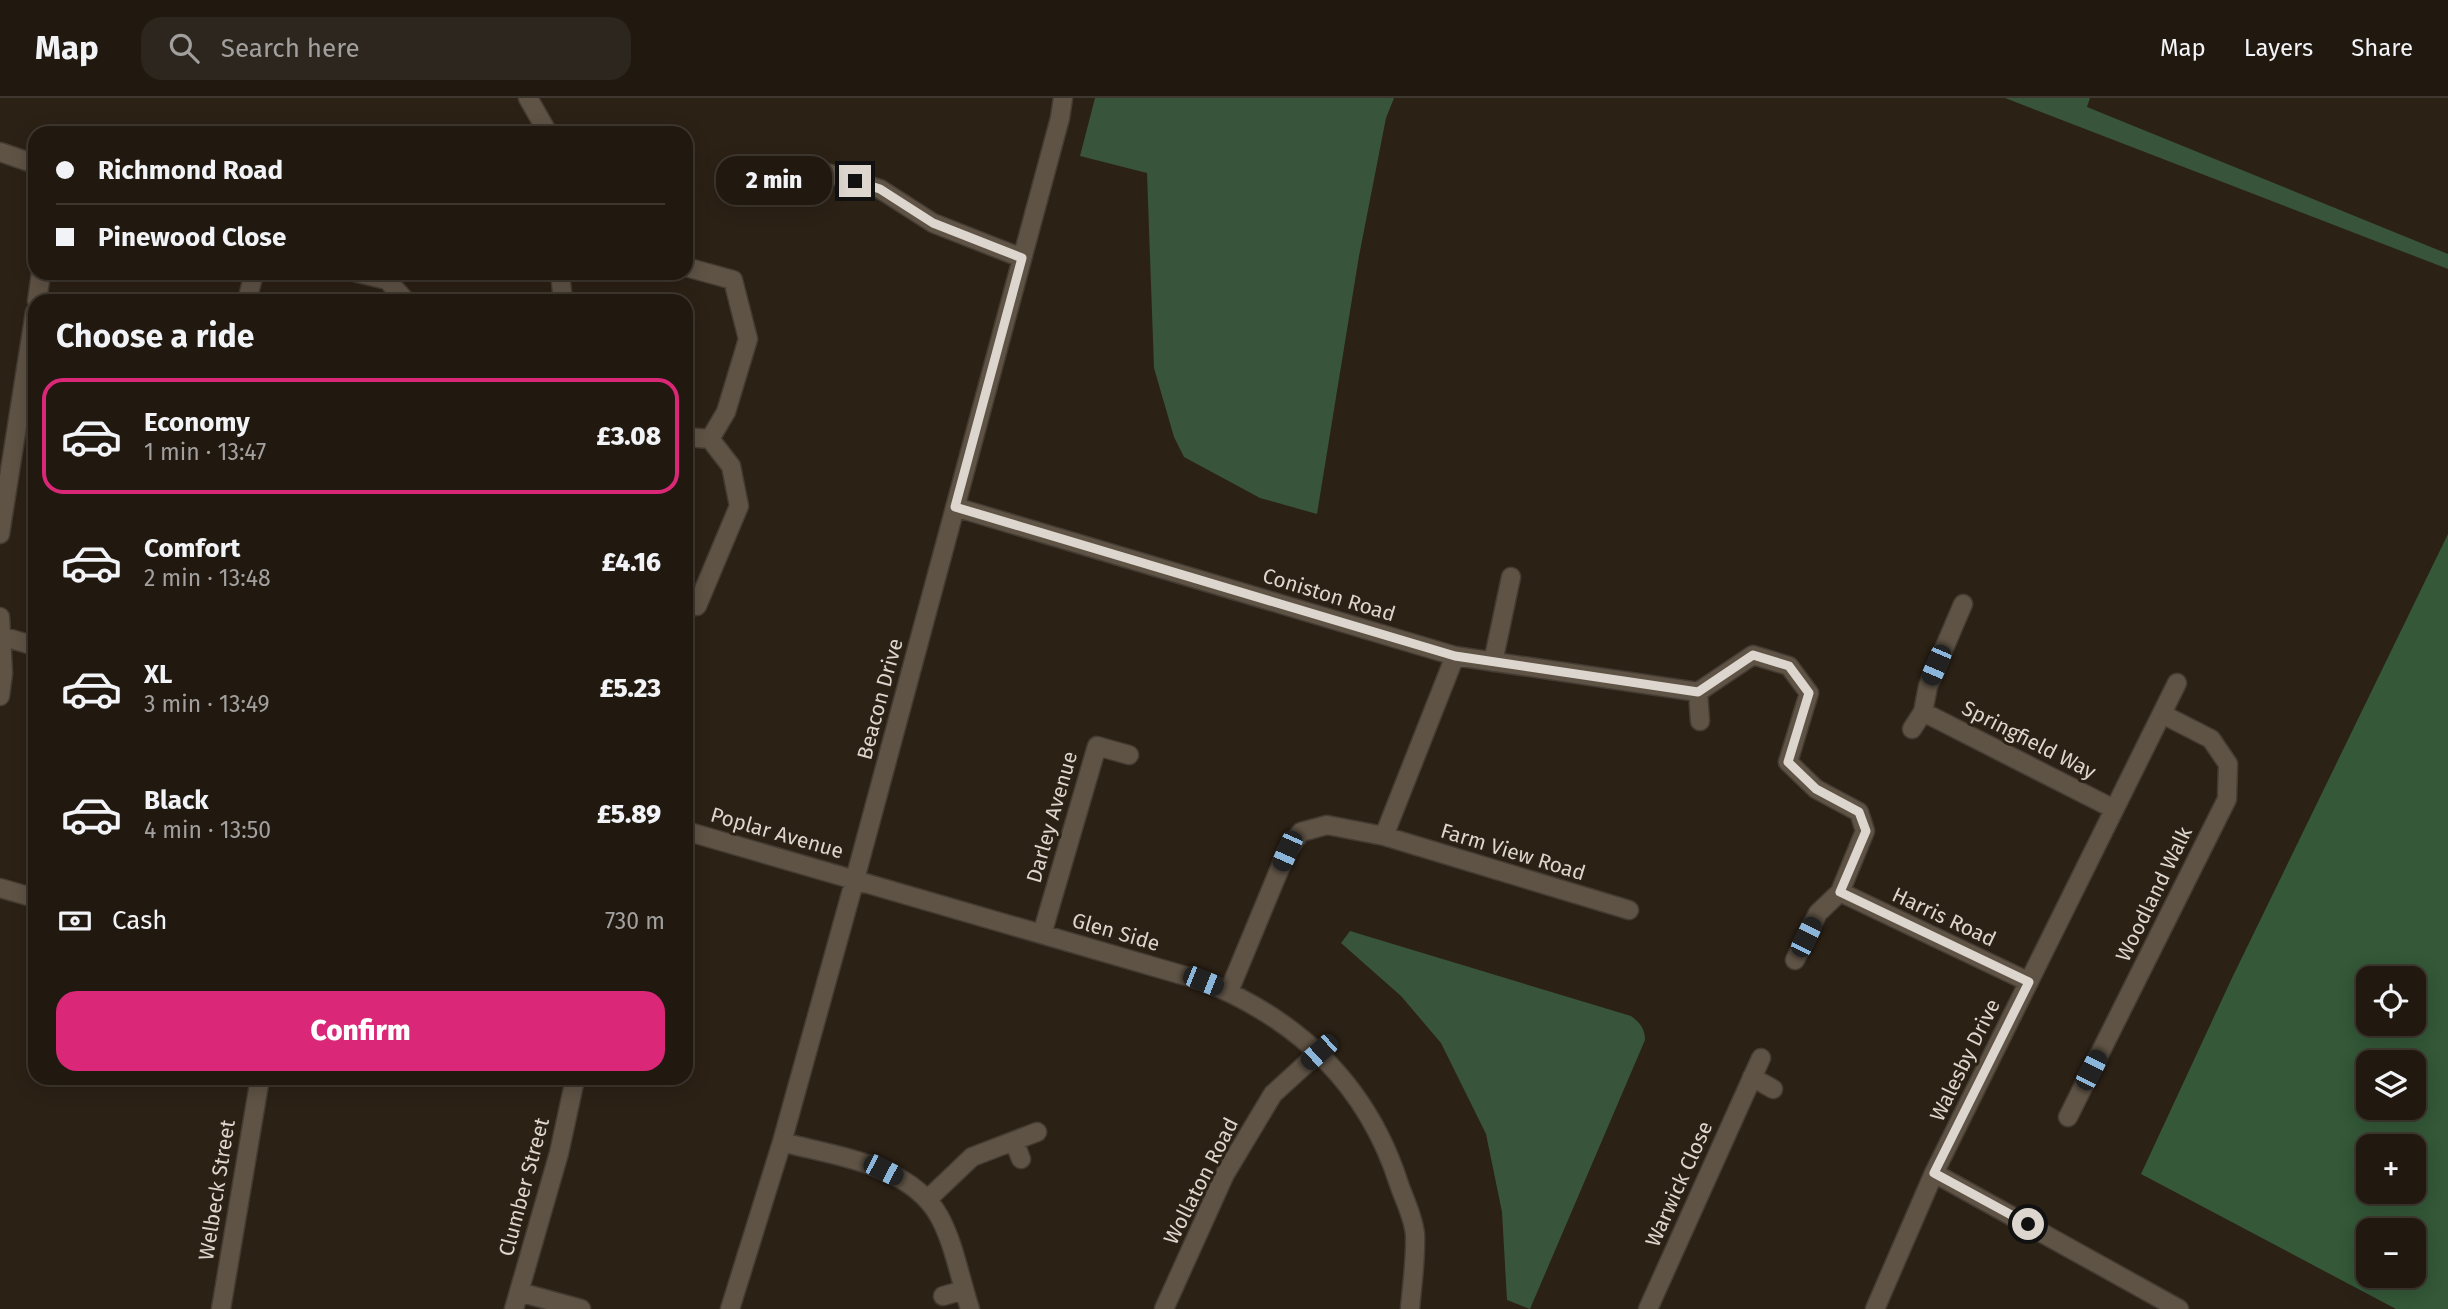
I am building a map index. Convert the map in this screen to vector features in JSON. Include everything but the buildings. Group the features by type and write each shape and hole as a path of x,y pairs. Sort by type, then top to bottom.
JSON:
{"street":[{"path":"528,98 544,126"},
{"name":"Beacon Drive","path":"730,1309 782,1142 855,879 1063,98"},
{"path":"0,152 28,162"},
{"path":"804,166 880,189 933,223 1022,258"},
{"path":"693,269 733,280 748,339 726,412 710,439"},
{"path":"387,280 400,294"},
{"path":"0,534 28,356"},
{"path":"693,438 710,439 731,466 739,506 697,606"},
{"name":"Coniston Road","path":"955,507 1455,656 1698,692"},
{"path":"1493,662 1511,577"},
{"path":"1912,729 1923,712 1928,686 1963,604"},
{"path":"0,617 3,673 0,696"},
{"path":"1,636 28,644"},
{"path":"1700,721 1698,692 1753,655 1789,666 1809,693 1788,762 1816,789 1859,812 1866,831 1840,892 1818,914 1795,960"},
{"path":"1384,836 1455,656"},
{"name":"Walesby Drive","path":"1875,1309 1934,1173 2177,683"},
{"name":"Springfield Way","path":"1923,712 2115,809"},
{"name":"Woodland Walk","path":"2068,1117 2227,799 2228,764 2211,739 2162,714"},
{"name":"Darley Avenue","path":"1042,934 1097,746 1129,755"},
{"name":"Farm View Road","path":"1229,991 1287,851 1301,832 1327,825 1384,836 1629,910"},
{"name":"Poplar Avenue","path":"693,833 855,879"},
{"name":"Glen Side","path":"855,879 1229,991 1292,1027 1354,1091 1387,1147 1415,1233 1410,1309"},
{"path":"0,888 28,896"},
{"name":"Harris Road","path":"1840,892 2029,982"},
{"name":"Wollaton Road","path":"1164,1309 1225,1174 1273,1094 1319,1052"},
{"name":"Warwick Close","path":"1648,1309 1761,1058"},
{"path":"1752,1077 1773,1088"},
{"name":"Welbeck Street","path":"221,1309 259,1085"},
{"name":"Clumber Street","path":"517,1301 559,1153 574,1085"},
{"path":"928,1199 972,1157 1037,1132"},
{"path":"1014,1141 1021,1159"},
{"path":"782,1142 883,1170 907,1182 928,1199 941,1219 970,1309"},
{"path":"1934,1173 2179,1309"},
{"path":"943,1296 964,1290"},
{"path":"517,1301 581,1309"}],"green space":[{"path":"1095,98 1394,98 1386,118 1359,256 1317,514 1260,498 1184,457 1174,437 1154,368 1147,173 1080,156"},
{"path":"2005,98 2090,98 2087,107 2448,254 2448,269"},
{"path":"2448,534 2448,1309 2396,1309 2356,1288 2426,1288 2426,1218 2356,1218 2356,1288 2141,1174 2232,978"},
{"path":"1350,931 1631,1016 1643,1029 1645,1040 1530,1309 1507,1300 1502,1212 1486,1134 1441,1043 1401,996 1341,943"}],"route":[{"path":"855,181 880,189 933,223 1022,258 955,507 1455,656 1698,692 1753,655 1789,666 1809,693 1788,762 1816,789 1859,812 1866,831 1840,892 2029,982 1934,1173 2028,1224"}]}
